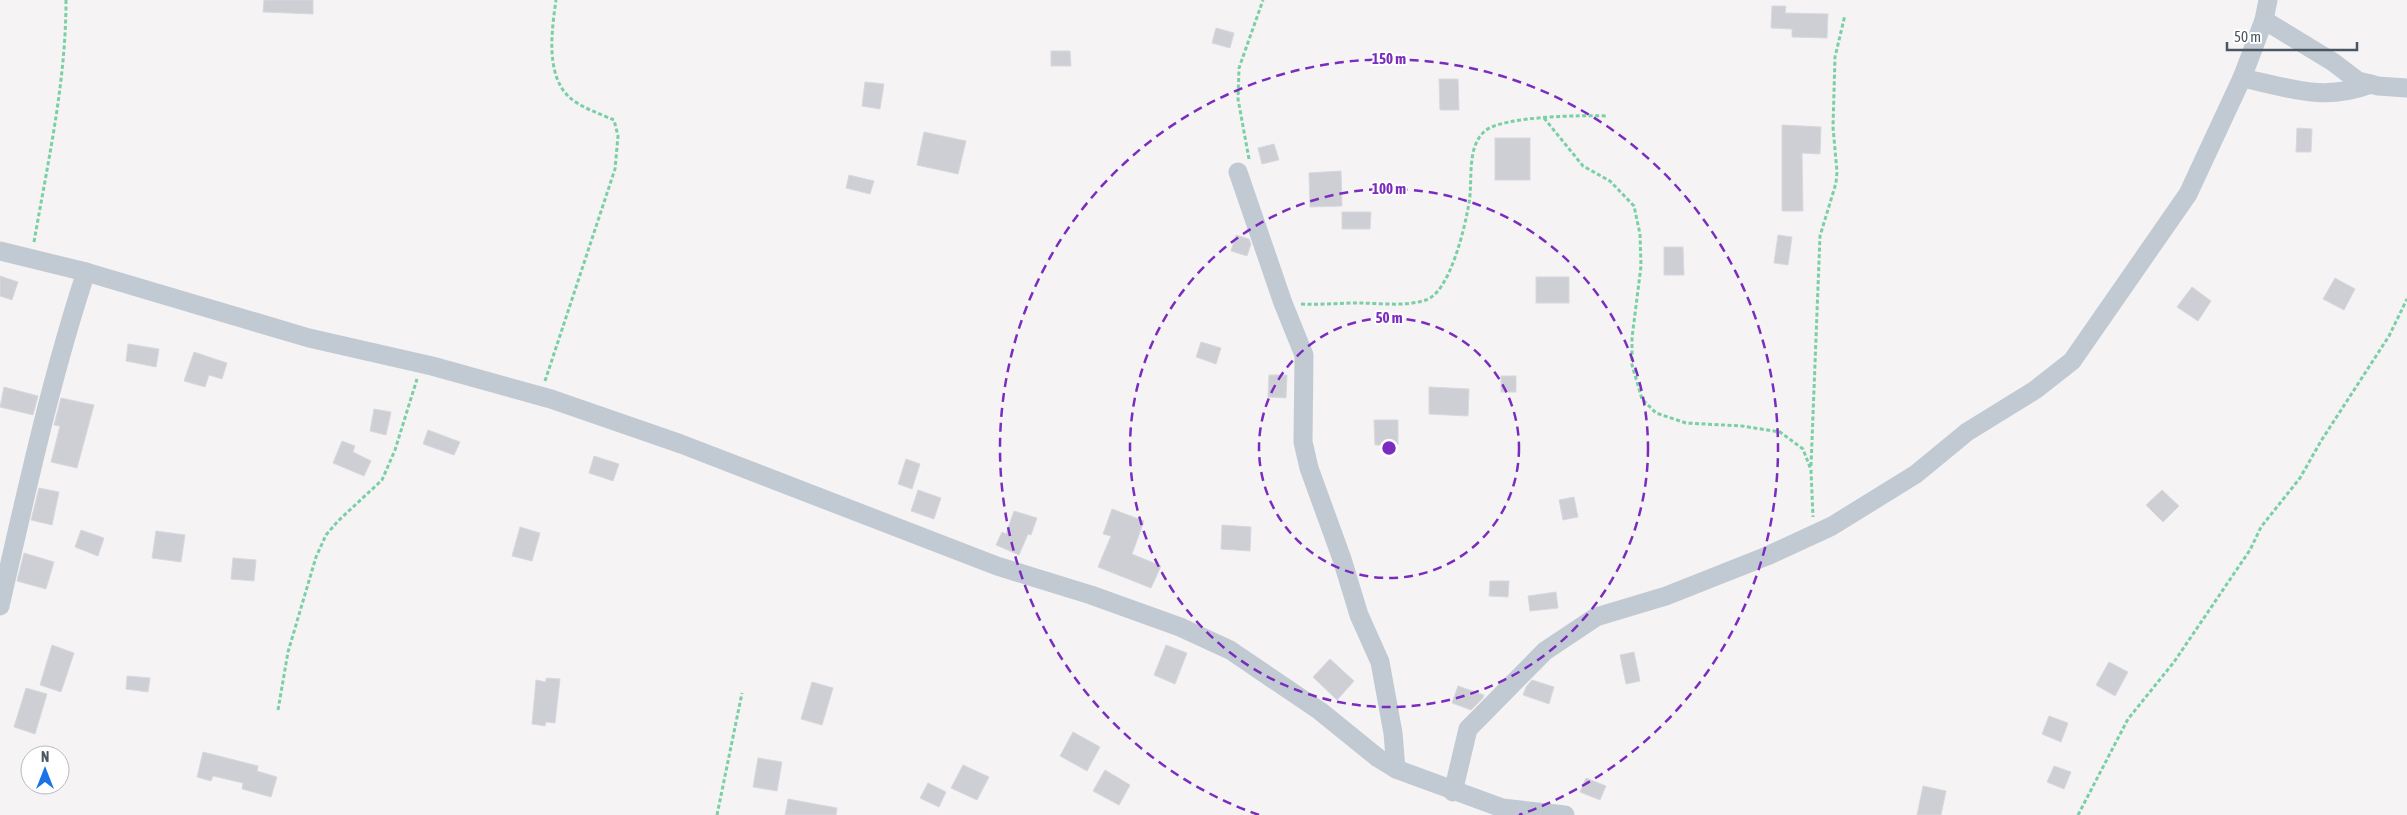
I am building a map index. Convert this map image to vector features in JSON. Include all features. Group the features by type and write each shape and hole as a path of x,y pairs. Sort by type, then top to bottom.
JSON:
{"street":[{"path":"1453,792 1468,729 1545,651 1596,617 1666,596 1767,556 1848,516 1916,474 1967,432 2035,390 2072,361 2188,194 2242,78 2264,20 2268,0"},
{"path":"2264,20 2333,62 2358,81 2407,88"},
{"path":"2242,78 2320,94 2347,92 2371,84"},
{"path":"1238,172 1283,303 1304,355 1303,442 1307,460 1342,559 1359,615 1380,662 1393,733 1396,769"},
{"path":"0,251 86,272 309,338 422,364 540,396 681,444 997,566 1180,627 1230,650 1320,711 1378,758 1396,769 1453,792 1502,808 1565,815"},
{"path":"0,606 45,414 70,322 86,272"}],"path":[{"path":"31,258 50,160 60,90 66,37 66,0"},
{"path":"540,396 615,168 618,136 614,120 569,96 558,79 551,52 556,0"},
{"path":"1238,172 1249,158 1238,99 1240,68 1263,0"},
{"path":"1814,534 1811,470 1820,236 1836,184 1837,172 1833,127 1835,57 1845,15"},
{"path":"1283,303 1328,306 1357,303 1400,304 1427,300 1440,291 1458,250 1469,202 1472,161 1476,142 1485,130 1504,124 1544,118 1608,116"},
{"path":"1544,118 1583,166 1610,182 1634,206 1640,234 1641,266 1632,338 1632,365 1642,399 1656,413 1686,423 1742,426 1780,432 1803,449 1811,470"},
{"path":"2078,815 2128,720 2174,662 2250,550 2261,527 2300,478 2321,441 2389,336 2407,299"},
{"path":"278,710 288,652 316,557 326,535 338,521 382,480 395,450 422,364"},
{"path":"718,815 742,693"}],"building":[{"path":"264,0 313,0 313,14 263,12"},
{"path":"1772,6 1786,6 1785,13 1828,14 1827,38 1792,37 1792,29 1771,28"},
{"path":"1216,28 1234,33 1230,48 1212,43"},
{"path":"1051,51 1070,51 1071,66 1051,66"},
{"path":"1439,79 1458,79 1459,110 1440,110"},
{"path":"865,82 884,84 880,109 862,106"},
{"path":"1782,125 1821,127 1820,154 1802,153 1803,211 1782,211"},
{"path":"2297,128 2312,129 2311,152 2296,152"},
{"path":"924,132 966,141 958,174 917,165"},
{"path":"1495,138 1530,138 1530,180 1495,180"},
{"path":"1274,144 1279,160 1262,164 1258,148"},
{"path":"1341,171 1342,206 1310,207 1309,173"},
{"path":"849,175 874,181 870,194 846,188"},
{"path":"1342,212 1371,212 1370,229 1342,229"},
{"path":"1236,235 1249,239 1251,244 1247,256 1231,251"},
{"path":"1778,235 1792,237 1788,265 1774,263"},
{"path":"1664,247 1683,247 1684,275 1664,275"},
{"path":"0,276 18,282 12,300 0,296"},
{"path":"1536,277 1569,277 1569,303 1536,303"},
{"path":"2335,278 2355,289 2344,310 2323,299"},
{"path":"2192,287 2211,301 2198,321 2177,307"},
{"path":"1201,342 1221,348 1216,364 1196,357"},
{"path":"128,344 159,349 156,367 126,361"},
{"path":"194,352 227,363 222,379 209,375 205,387 184,381"},
{"path":"1269,375 1287,375 1286,398 1268,397"},
{"path":"1501,376 1516,376 1516,392 1501,392"},
{"path":"4,387 38,396 33,415 0,407"},
{"path":"1429,387 1469,389 1468,416 1429,414"},
{"path":"61,398 94,405 77,468 51,462 60,426 54,425"},
{"path":"374,409 391,412 386,435 370,431"},
{"path":"1374,420 1398,420 1398,445 1375,445"},
{"path":"428,430 460,442 454,455 423,444"},
{"path":"342,441 355,446 353,452 371,461 364,476 333,463"},
{"path":"594,456 619,464 613,481 589,473"},
{"path":"906,459 920,464 912,489 898,484"},
{"path":"39,488 59,492 52,525 31,520"},
{"path":"918,490 941,498 934,519 911,511"},
{"path":"2162,490 2179,506 2163,522 2146,505"},
{"path":"1574,497 1578,517 1563,520 1559,500"},
{"path":"1112,509 1144,521 1132,554 1161,566 1151,588 1098,567 1111,536 1103,534"},
{"path":"1014,511 1037,518 1031,535 1028,534 1019,555 996,545 1002,532 1006,534"},
{"path":"1222,525 1251,527 1250,551 1221,549"},
{"path":"520,527 540,533 532,561 512,556"},
{"path":"81,530 104,538 98,556 75,547"},
{"path":"156,531 185,535 181,562 152,558"},
{"path":"24,553 54,562 46,589 17,581"},
{"path":"233,558 256,560 254,581 231,579"},
{"path":"1490,581 1509,581 1508,597 1489,596"},
{"path":"1556,592 1558,608 1530,611 1528,596"},
{"path":"52,645 74,653 61,692 40,685"},
{"path":"1166,645 1187,653 1175,684 1154,675"},
{"path":"1634,652 1640,681 1626,684 1620,655"},
{"path":"1330,659 1354,681 1337,700 1313,677"},
{"path":"2109,662 2128,672 2115,696 2096,685"},
{"path":"127,676 150,678 148,692 126,689"},
{"path":"546,678 560,679 555,723 546,722 545,726 532,724 536,680 546,682"},
{"path":"1532,680 1554,687 1549,704 1523,695 1526,687"},
{"path":"812,682 833,688 822,725 801,719"},
{"path":"1458,686 1484,695 1483,698 1471,710 1452,703"},
{"path":"26,688 47,694 35,734 14,727"},
{"path":"2049,716 2068,723 2061,742 2042,734"},
{"path":"1073,732 1100,747 1087,771 1060,756"},
{"path":"203,752 258,766 257,771 277,777 271,797 242,789 243,783 213,776 211,781 197,777"},
{"path":"758,758 782,762 777,791 753,787"},
{"path":"963,765 989,777 977,800 951,788"},
{"path":"2054,766 2071,772 2064,789 2047,782"},
{"path":"1105,770 1130,785 1119,805 1093,791"},
{"path":"1586,778 1606,786 1600,800 1580,792"},
{"path":"928,783 946,792 939,807 920,798"},
{"path":"1923,786 1946,791 1941,815 1917,815"},
{"path":"788,799 837,808 836,815 785,815"}]}
